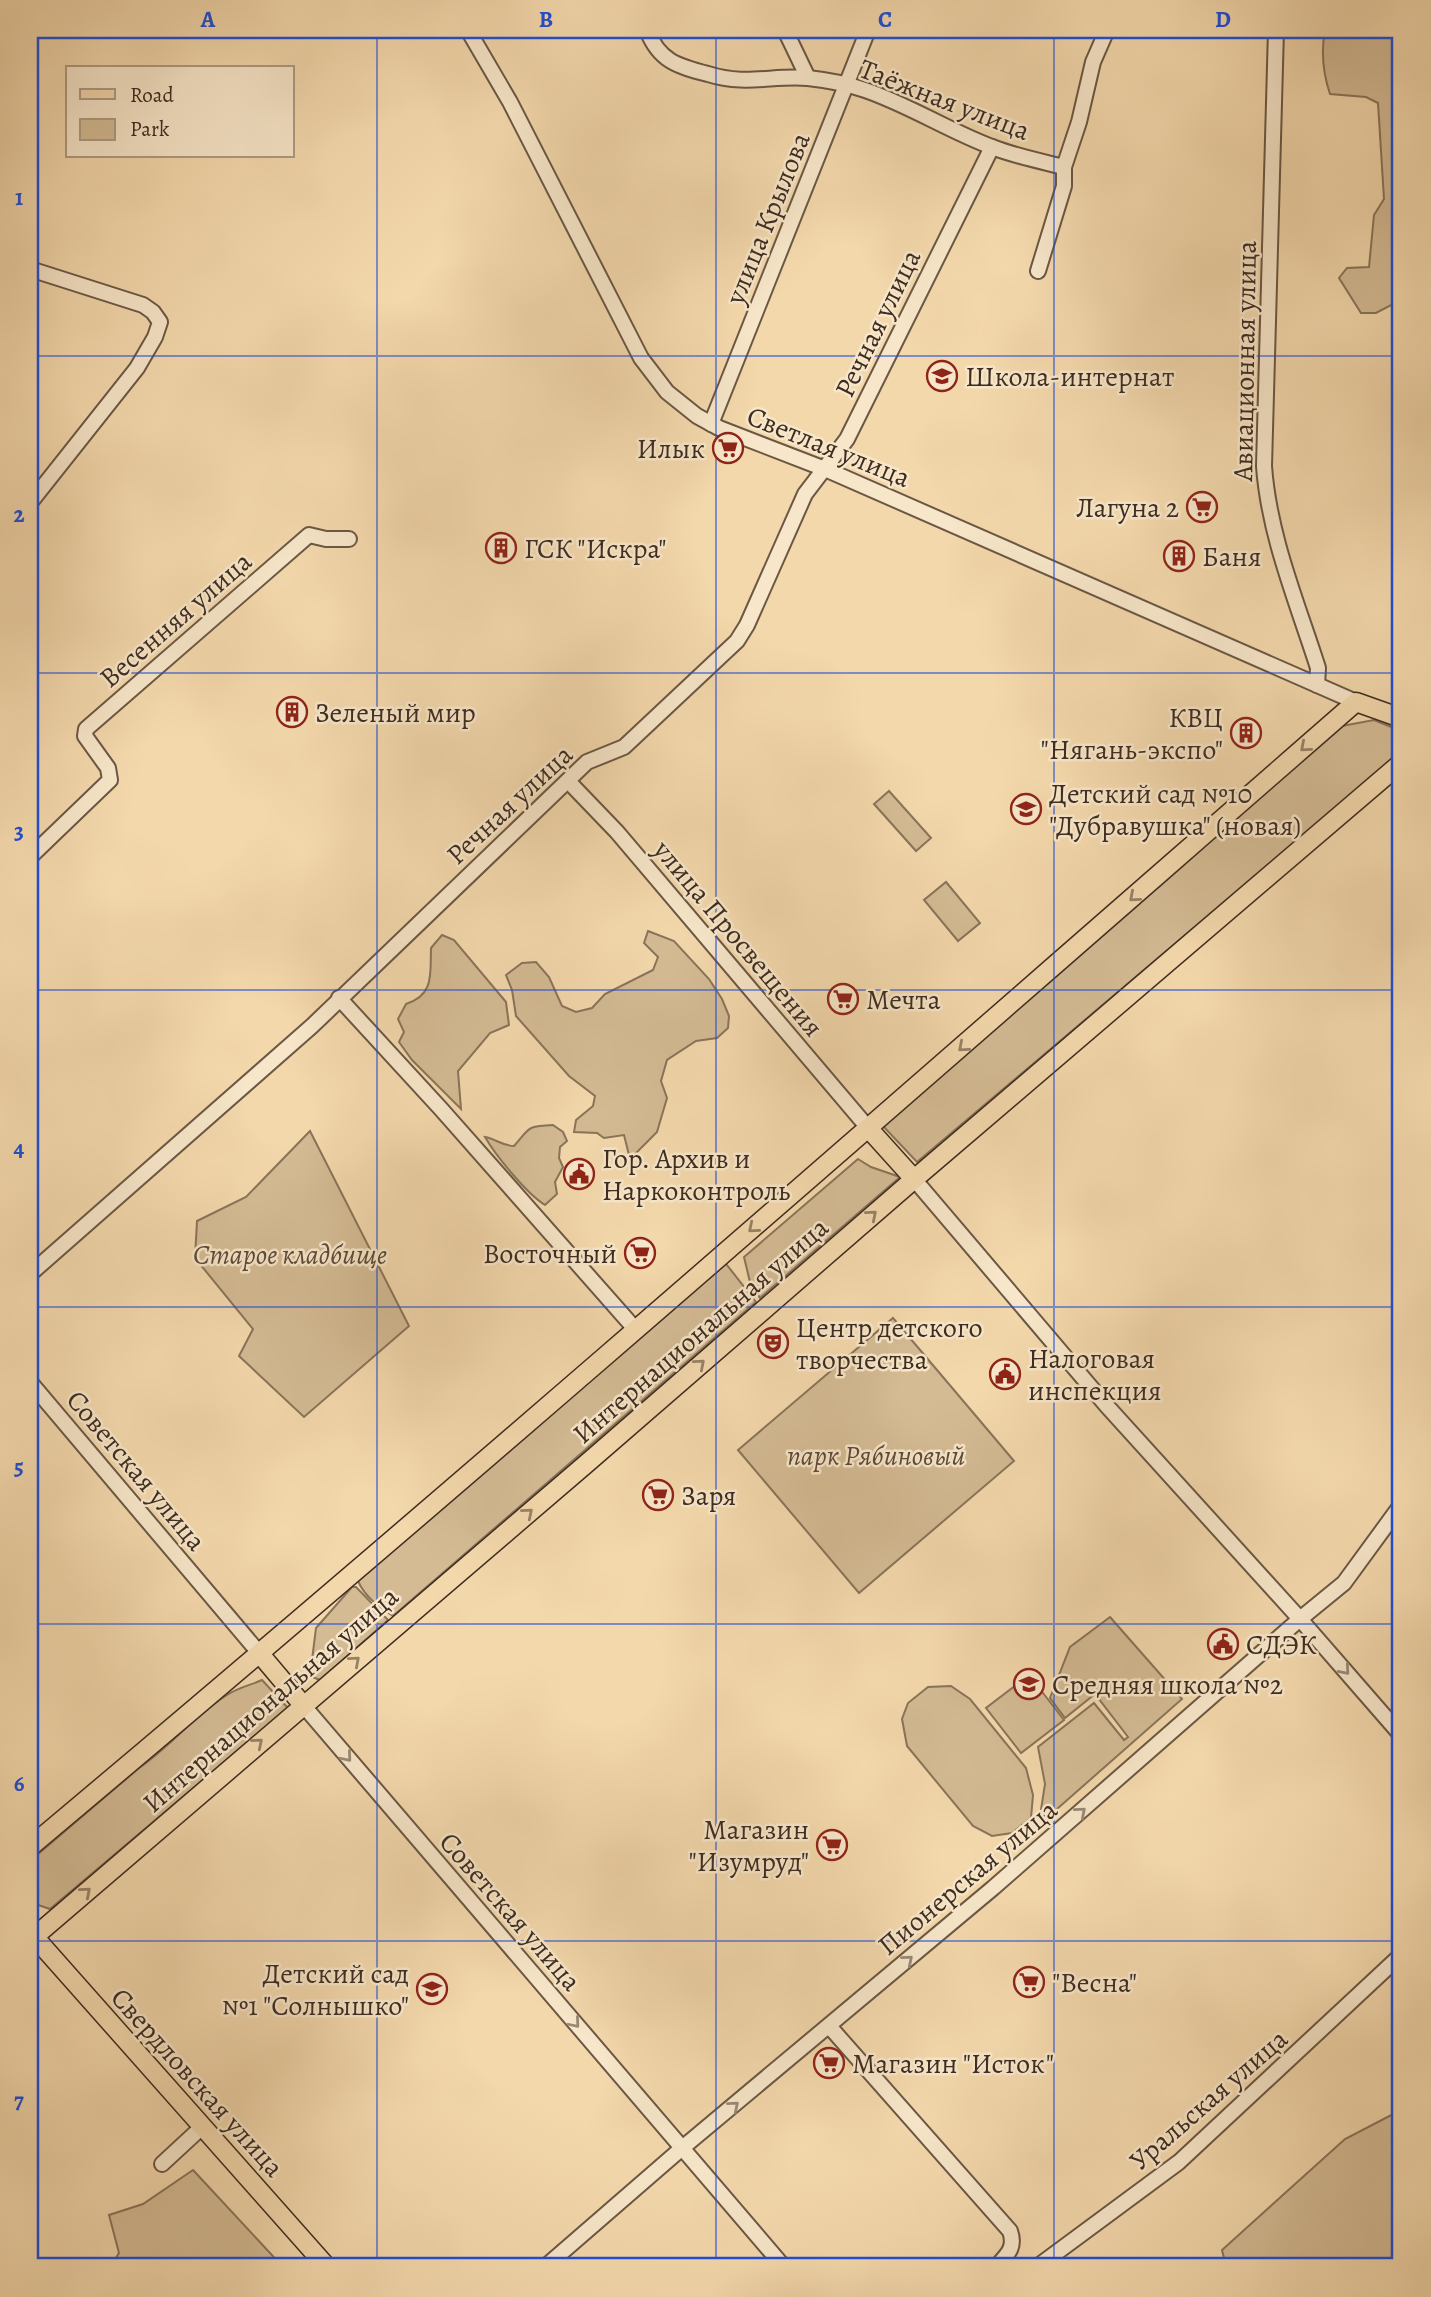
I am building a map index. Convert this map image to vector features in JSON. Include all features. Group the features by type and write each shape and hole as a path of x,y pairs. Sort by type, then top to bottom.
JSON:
{"main road":[{"path":"1356,702 1401,718"},
{"name":"Интернациональная улица","path":"30,1847 260,1654 869,1129 1356,702"},
{"name":"Интернациональная улица","path":"32,1934 303,1705 1401,763"},
{"path":"869,1129 914,1179"},
{"path":"260,1654 303,1705"},
{"name":"Свердловская улица","path":"32,1934 327,2267"}],"street":[{"name":"Светлая улица","path":"468,30 510,102 641,358 667,392 681,404 711,424 825,469 1356,702"},
{"name":"Таёжная улица","path":"647,30 653,46 665,58 682,67 745,82 808,78 866,90 992,147 1063,167"},
{"path":"785,30 808,78"},
{"name":"улица Крылова","path":"711,424 868,30"},
{"path":"1038,271 1064,186 1063,167 1079,122 1093,62 1107,30"},
{"name":"Авиационная улица","path":"1276,30 1265,476 1281,554 1318,668 1317,685"},
{"name":"Речная улица","path":"30,1273 295,1041 587,762 624,747 737,641 747,625 805,494 847,439 992,147"},
{"path":"30,269 143,305 153,312 160,323 137,368 30,503"},
{"name":"Весенняя улица","path":"30,857 110,780 108,768 85,736 86,729 309,535 326,539 349,539"},
{"name":"улица Просвещения","path":"568,781 626,842 869,1129"},
{"path":"339,998 448,1116 636,1330"},
{"path":"914,1179 1089,1386 1401,1735"},
{"name":"Советская улица","path":"30,1382 260,1654"},
{"name":"Пионерская улица","path":"545,2267 681,2149 993,1888 1344,1583 1401,1505"},
{"name":"Советская улица","path":"303,1705 784,2267"},
{"name":"Уральская улица","path":"1037,2267 1179,2162 1401,1955"},
{"path":"829,2026 1010,2231 1013,2239 1011,2252 996,2267"},
{"path":"162,2164 202,2127"}],"green space":[{"path":"1325,30 1401,30 1401,300 1376,313 1361,313 1339,278 1347,268 1369,267 1374,215 1384,199 1378,103 1366,97 1330,94 1323,62"},
{"path":"1374,720 1401,731 1399,754 917,1162 882,1125 1342,726"},
{"path":"889,791 931,838 916,851 874,804"},
{"path":"946,882 980,923 958,941 924,900"},
{"path":"648,931 674,941 709,979 729,1016 728,1028 717,1038 696,1041 667,1060 661,1081 667,1098 657,1132 630,1159 624,1135 604,1138 597,1133 574,1132 576,1120 593,1106 595,1096 569,1076 516,1016 512,990 506,975 522,963 536,962 549,977 562,1006 576,1012 592,1008 605,994 653,970 658,957 644,943"},
{"path":"442,935 454,940 506,1002 509,1025 490,1033 458,1071 461,1109 412,1060 399,1042 404,1032 398,1019 406,1004 422,995 426,989 430,974 431,948"},
{"path":"553,1125 563,1132 567,1141 560,1147 559,1158 563,1167 555,1182 557,1194 545,1205 512,1174 485,1137 514,1146 529,1129"},
{"name":"Старое кладбище","path":"310,1131 409,1326 304,1417 239,1356 253,1329 195,1258 197,1221 246,1197"},
{"path":"858,1159 871,1167 900,1177 760,1298 750,1282 744,1257"},
{"path":"723,1260 756,1302 393,1616 368,1597 358,1581"},
{"name":"парк Рябиновый","path":"893,1318 1014,1461 859,1593 738,1450"},
{"path":"352,1587 356,1587 388,1620 320,1680 310,1676 316,1628"},
{"path":"1110,1617 1182,1699 1049,1816 1040,1816 1045,1784 1038,1747 1094,1703 1124,1740 1128,1737 1095,1694 1065,1718 1050,1698 1070,1647"},
{"path":"1029,1675 1064,1720 1021,1753 986,1708"},
{"path":"262,1680 288,1708 50,1909 35,1904 30,1899 30,1861 215,1703 235,1690"},
{"path":"951,1686 970,1699 1026,1768 1033,1795 1031,1818 1012,1833 992,1836 973,1826 907,1746 902,1719 908,1703 928,1687"},
{"path":"1401,2110 1401,2267 1220,2267 1225,2262 1222,2250 1345,2139"},
{"path":"193,2170 283,2267 110,2267 119,2253 109,2215 143,2204"}],"place":[{"name":"Школа-интернат","path":"942,376"},
{"name":"Илык","path":"728,448"},
{"name":"Лагуна 2","path":"1202,507"},
{"name":"ГСК \"Искра\"","path":"501,548"},
{"name":"Баня","path":"1179,556"},
{"name":"Зеленый мир","path":"292,712"},
{"name":"КВЦ \"Нягань-экспо\"","path":"1246,733"},
{"name":"Детский сад №10 \"Дубравушка\" (новая)","path":"1026,809"},
{"name":"Мечта","path":"843,999"},
{"name":"Гор. Архив и Наркоконтроль","path":"579,1174"},
{"name":"Восточный","path":"640,1253"},
{"name":"Центр детского творчества","path":"773,1343"},
{"name":"Налоговая инспекция","path":"1005,1374"},
{"name":"Заря","path":"658,1495"},
{"name":"СДЭК","path":"1223,1644"},
{"name":"Средняя школа №2","path":"1029,1684"},
{"name":"Магазин \"Изумруд\"","path":"832,1845"},
{"name":"\"Весна\"","path":"1029,1982"},
{"name":"Детский сад №1 \"Солнышко\"","path":"432,1989"},
{"name":"Магазин \"Исток\"","path":"829,2063"}]}
